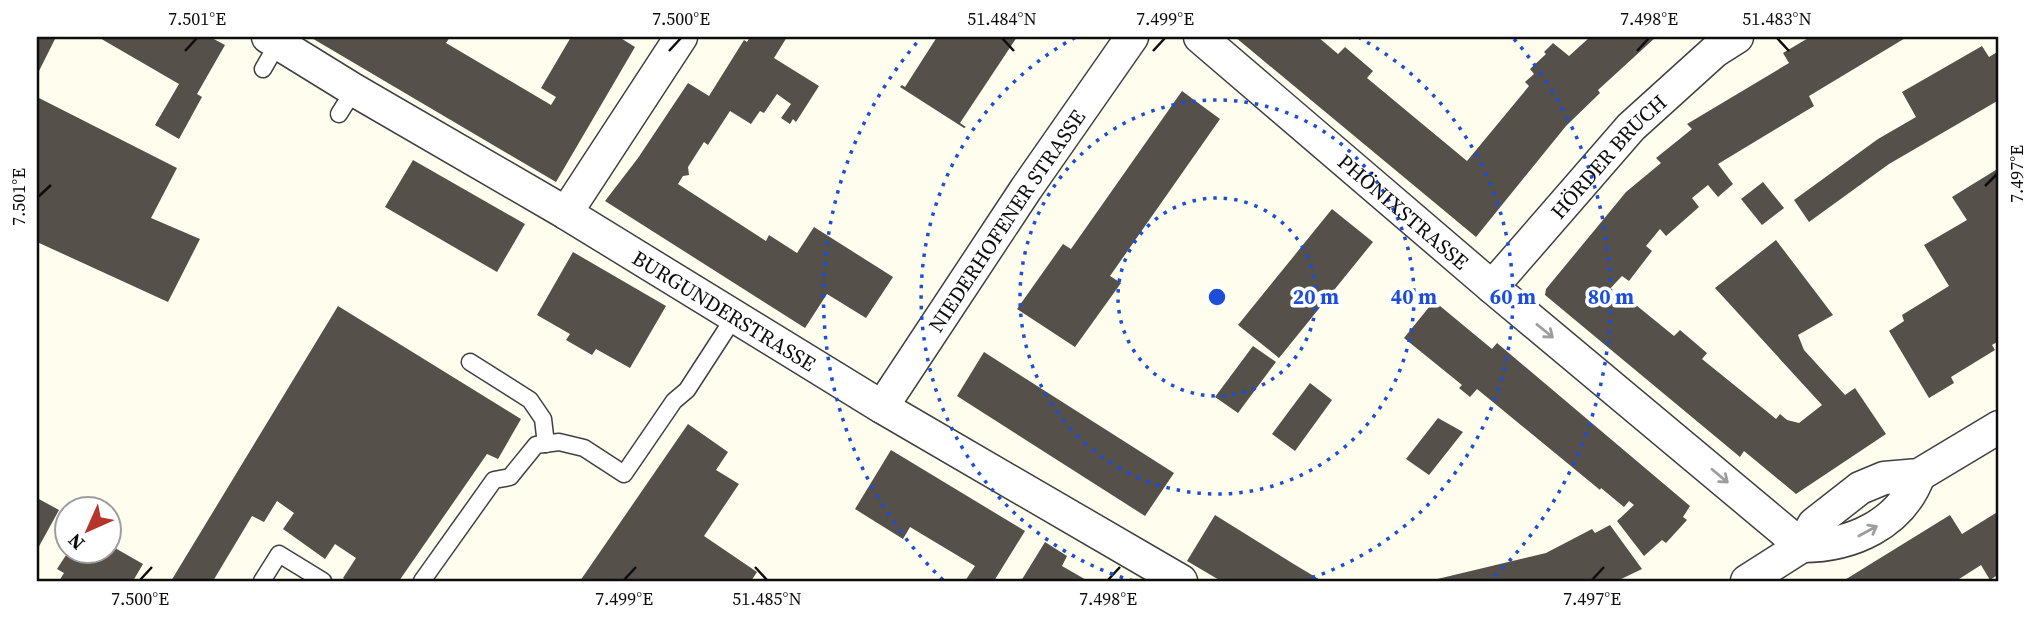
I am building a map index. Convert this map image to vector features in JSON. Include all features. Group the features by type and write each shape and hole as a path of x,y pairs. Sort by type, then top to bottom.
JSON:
{"street":[{"path":"566,213 681,37"},
{"name":"NIEDERHOFENER STRASSE","path":"882,407 1018,200 1132,37"},
{"name":"PHÖNIXSTRASSE","path":"1200,37 1492,287 1802,546"},
{"name":"HÖRDER BRUCH","path":"1492,287 1631,127 1715,51 1737,37"},
{"name":"BURGUNDERSTRASSE","path":"270,50 347,102 566,213 882,407 1181,581"},
{"path":"1747,581 1802,546 1814,524 1860,488 1884,478 1919,475 1999,427"},
{"path":"1802,546 1820,546 1857,537 1890,519 1912,494 1919,475"}],"lane":[{"path":"422,581 494,480 510,477 536,445 559,442 584,448 624,474 674,401 687,390 735,316"},
{"path":"470,362 530,400 543,419 546,444"},
{"path":"262,581 279,554 324,581"}],"building":[{"path":"37,37 56,37 37,75"},
{"path":"98,37 210,37 225,45 197,94 202,97 179,139 155,125 179,84"},
{"path":"310,37 450,37 446,43 551,105 556,97 541,88 571,37 619,37 635,47 556,182"},
{"path":"750,37 787,37 774,58 819,86 796,122 793,119 790,124 781,118 791,104 777,94 764,113 760,111 751,124 730,111 708,145 704,142 688,167 689,175 683,176 678,184 766,241 769,235 797,253 814,227 893,277 866,318 827,294 805,328 605,201 638,158 688,83 709,96 744,40 747,42"},
{"path":"937,37 1017,37 960,123 966,127 964,128 900,87 905,87"},
{"path":"1235,37 1318,37 1338,54 1345,47 1373,71 1367,78 1467,161 1529,86 1525,82 1534,74 1530,69 1553,43 1569,56 1590,37 1656,37 1598,90 1600,93 1566,126 1476,237"},
{"path":"1810,37 1907,37 1809,96 1814,106 1718,164 1733,184 1718,197 1708,185 1692,198 1699,207 1666,236 1660,229 1646,246 1652,251 1629,281 1622,276 1607,292 1626,308 1631,301 1674,336 1680,330 1707,353 1702,359 1776,419 1780,414 1787,420 1799,423 1822,405 1715,288 1776,240 1833,315 1798,335 1804,350 1845,395 1855,388 1886,434 1796,494 1744,451 1740,457 1545,295 1546,289 1626,192 1661,163 1656,158 1692,129 1687,124 1789,63 1783,53"},
{"path":"1982,46 1989,57 1999,51 1999,100 1889,164 1809,222 1794,200 1878,139 1916,117 1902,92"},
{"path":"1182,91 1220,119 1110,276 1121,283 1075,347 1017,309 1063,244 1071,249"},
{"path":"37,97 177,168 151,218 200,239 168,302 37,242"},
{"path":"413,160 525,224 497,272 385,207"},
{"path":"1999,168 1999,341 1992,345 1995,350 1951,377 1954,383 1929,398 1889,331 1904,321 1902,315 1949,286 1924,245 1967,220 1952,197"},
{"path":"1763,182 1784,208 1762,225 1741,199"},
{"path":"1332,209 1373,242 1279,358 1238,325"},
{"path":"573,252 666,306 630,368 596,349 592,355 566,340 570,334 537,315"},
{"path":"1434,301 1492,349 1497,343 1690,506 1683,517 1687,520 1666,543 1662,540 1644,556 1617,521 1634,505 1629,501 1624,507 1601,488 1600,490 1477,389 1470,397 1459,388 1462,385 1404,338"},
{"path":"338,306 521,419 498,459 487,454 399,581 347,581 343,578 356,558 335,544 325,559 283,529 294,513 277,501 264,522 252,516 213,581 171,581"},
{"path":"1253,346 1276,362 1238,413 1215,397"},
{"path":"984,352 1174,473 1145,516 957,396"},
{"path":"1310,383 1332,400 1295,451 1272,434"},
{"path":"1438,418 1463,432 1429,475 1406,459"},
{"path":"688,424 728,452 716,470 739,484 704,536 757,572 751,581 580,581"},
{"path":"891,450 1025,531 994,581 965,581 975,566 910,527 903,539 855,509"},
{"path":"37,498 52,506 52,523 37,550"},
{"path":"1999,511 1999,574 1990,580 1981,565 1956,581 1843,581 1950,515 1962,534"},
{"path":"1215,515 1322,581 1221,581 1187,561"},
{"path":"1610,525 1642,569 1617,581 1429,581 1546,553 1592,529 1595,533"},
{"path":"1045,542 1067,556 1062,566 1088,581 1021,581"},
{"path":"122,552 143,564 133,581 59,581 64,573 57,569 59,566 122,566"}]}
